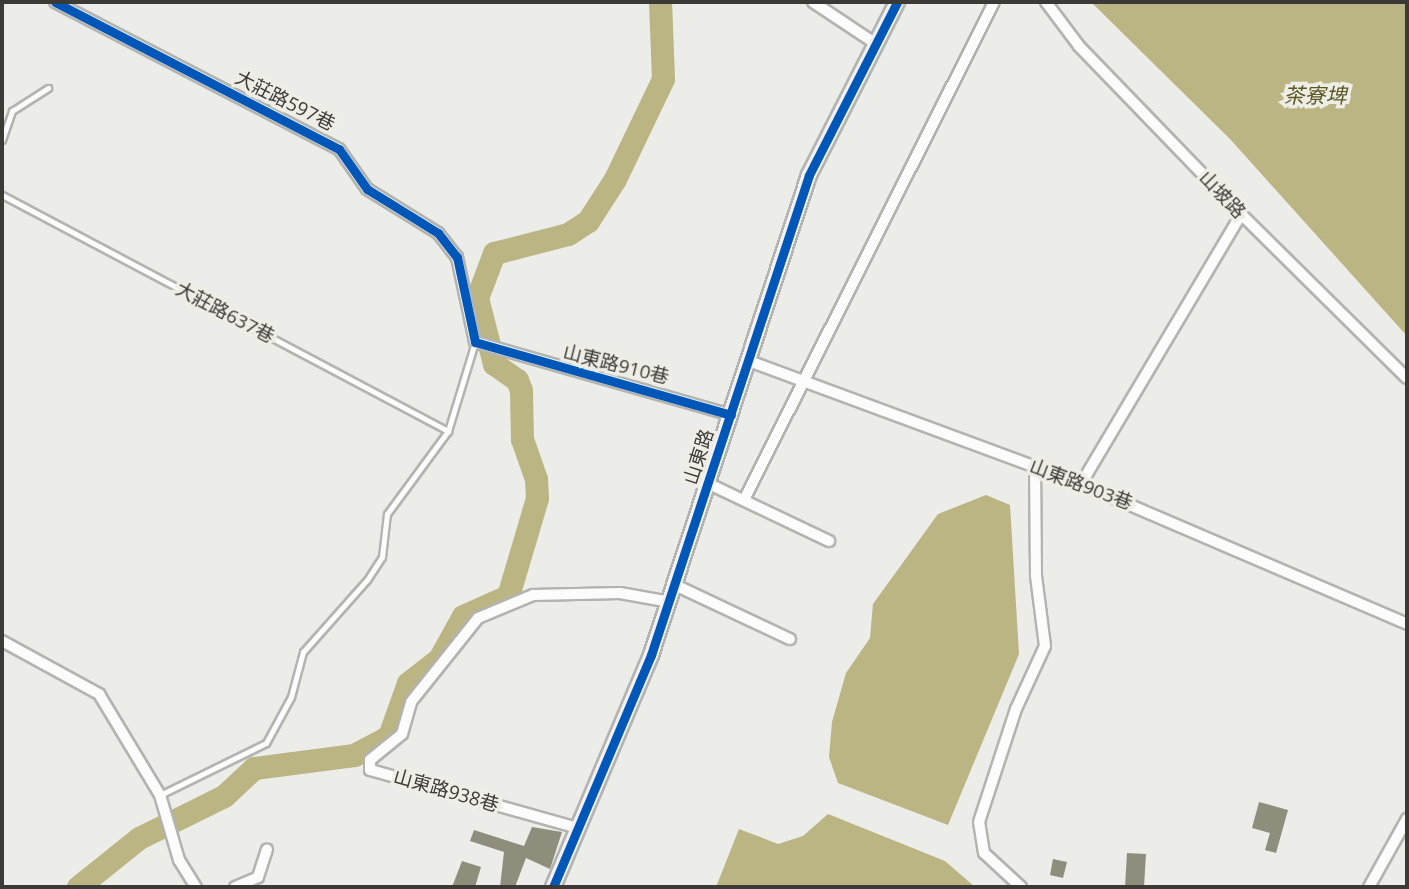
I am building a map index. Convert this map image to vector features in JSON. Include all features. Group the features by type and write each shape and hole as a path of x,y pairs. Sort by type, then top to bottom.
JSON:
{"street":[{"name":"大莊路597巷","path":"55,2 339,149 367,189 438,233 457,257 484,347"},
{"path":"813,2 876,44"},
{"name":"山東路","path":"553,887 670,602 809,175 897,2"},
{"path":"745,498 994,2"},
{"name":"山坡路","path":"1046,2 1079,46 1241,214 1407,378"},
{"path":"1081,484 1241,214"},
{"name":"山東路910巷","path":"484,347 731,415"},
{"name":"山東路903巷","path":"748,361 1081,484 1407,624"},
{"path":"1021,887 984,853 979,822 1016,709 1045,646 1036,576 1035,467"},
{"path":"709,484 745,498 829,541"},
{"path":"675,585 790,639"},
{"name":"山東路938巷","path":"578,828 370,770 370,760 402,734 411,702 478,618 533,595 620,593 670,602"},
{"path":"2,641 99,694 160,795 172,836 196,887"},
{"path":"1369,887 1407,819"},
{"path":"235,887 258,877 267,849"}],"lane":[{"path":"2,141 12,111 48,88"},
{"name":"大莊路637巷","path":"2,195 448,431"},
{"path":"160,795 266,743 291,697 303,652 367,580 382,557 387,514 448,431 484,347"}],"water":[{"name":"茶寮埤","path":"1091,2 1407,2 1407,336 1230,139"},
{"path":"986,495 1010,505 1019,654 948,825 838,783 829,757 832,722 846,673 870,638 873,604 938,514"},
{"path":"828,814 945,861 975,887 716,887 739,829 778,844 803,836"}],"building":[{"path":"1259,802 1288,810 1276,853 1265,850 1270,833 1252,828"},
{"path":"532,827 562,832 550,869 526,858 515,887 500,887 504,852 470,841 474,830 524,846"},
{"path":"1127,853 1146,854 1144,887 1125,887"},
{"path":"1053,859 1067,862 1063,878 1050,875"},
{"path":"462,861 481,867 475,887 452,887"}],"waterway":[{"path":"78,887 139,838 224,796 254,768 354,755 389,736 408,683 439,659 463,616 508,596 537,498 536,479 522,439 521,390 517,380 494,364 477,298 494,253 568,234 588,221 615,179 663,79 660,2"}],"cycle path":[{"path":"55,2 339,149 367,189 438,233 457,257 475,342 731,415"},
{"path":"553,887 651,655 809,175 897,2"}]}
